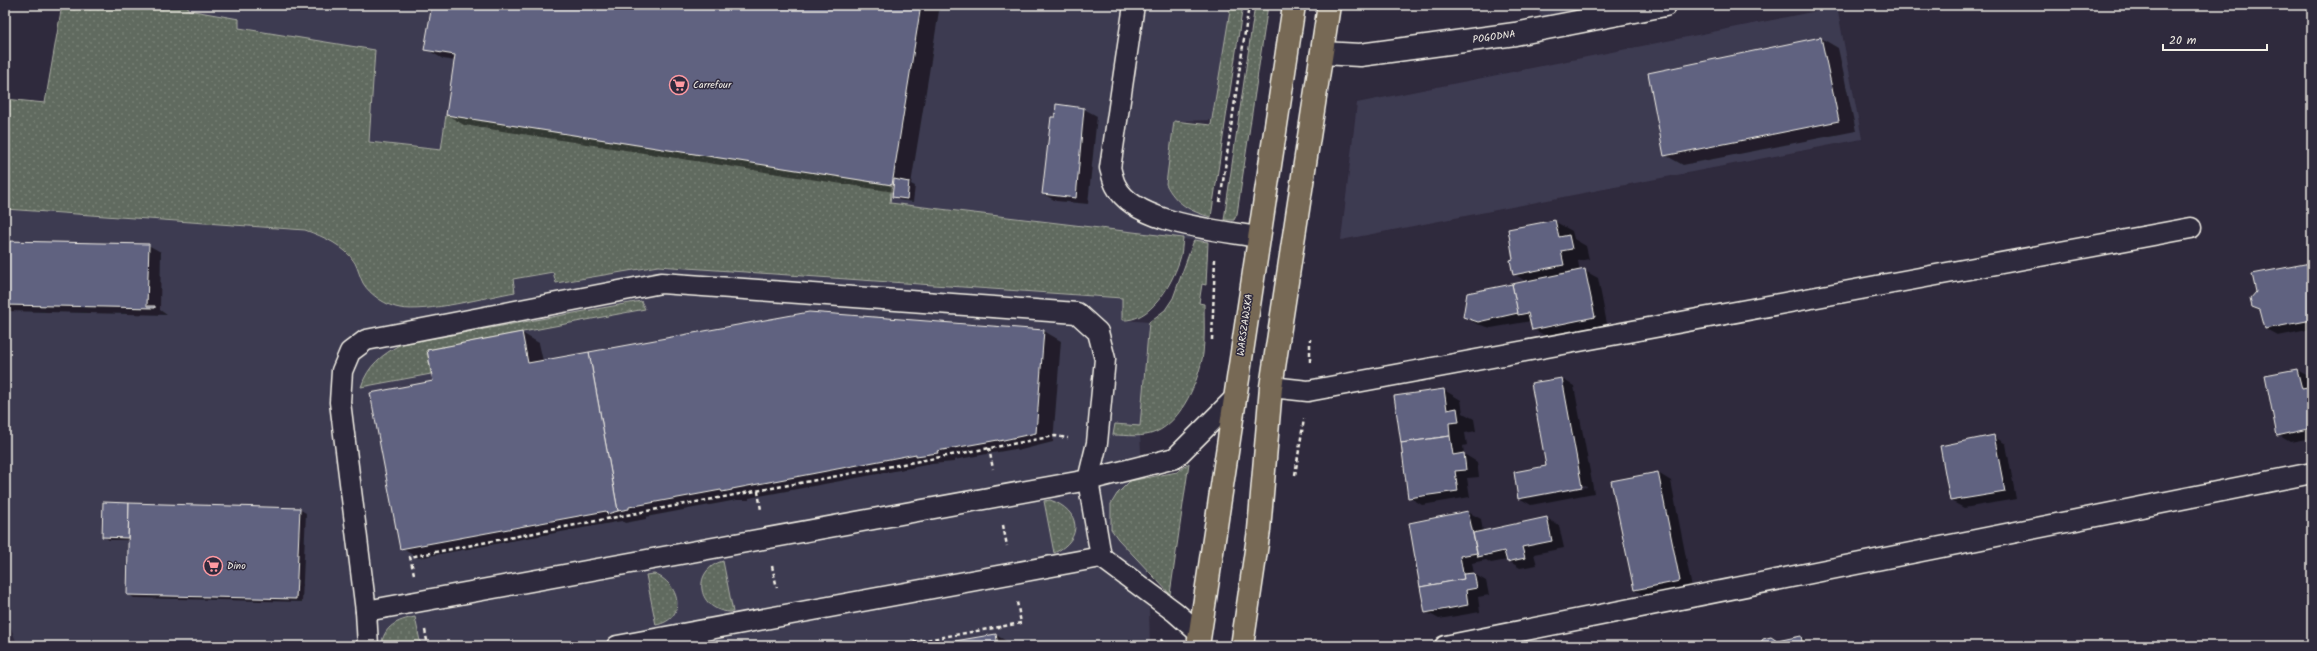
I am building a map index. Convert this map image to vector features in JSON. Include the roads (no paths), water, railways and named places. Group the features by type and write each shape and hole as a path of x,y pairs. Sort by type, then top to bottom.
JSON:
{"main road":[{"name":"WARSZAWSKA","path":"1199,640 1258,237 1294,5"},
{"path":"1242,646 1259,530 1271,387 1329,5"}],"street":[{"name":"POGODNA","path":"1322,53 1360,55 1515,34 1665,5"}],"lane":[{"path":"1134,5 1110,168 1116,186 1126,199 1142,210 1178,223 1258,237"},
{"path":"1271,387 1308,391 2190,228"},
{"path":"368,646 366,611 340,402 342,371 350,352 366,340 661,283 1077,313 1098,332 1106,359 1097,443 1088,480 1101,557 1175,612 1199,640"},
{"path":"366,611 1088,480 1175,458 1235,398"},
{"path":"1444,646 2312,473"},
{"path":"617,646 1101,557"}],"place":[{"name":"Carrefour","path":"679,85"},
{"name":"Dino","path":"213,566"}]}
